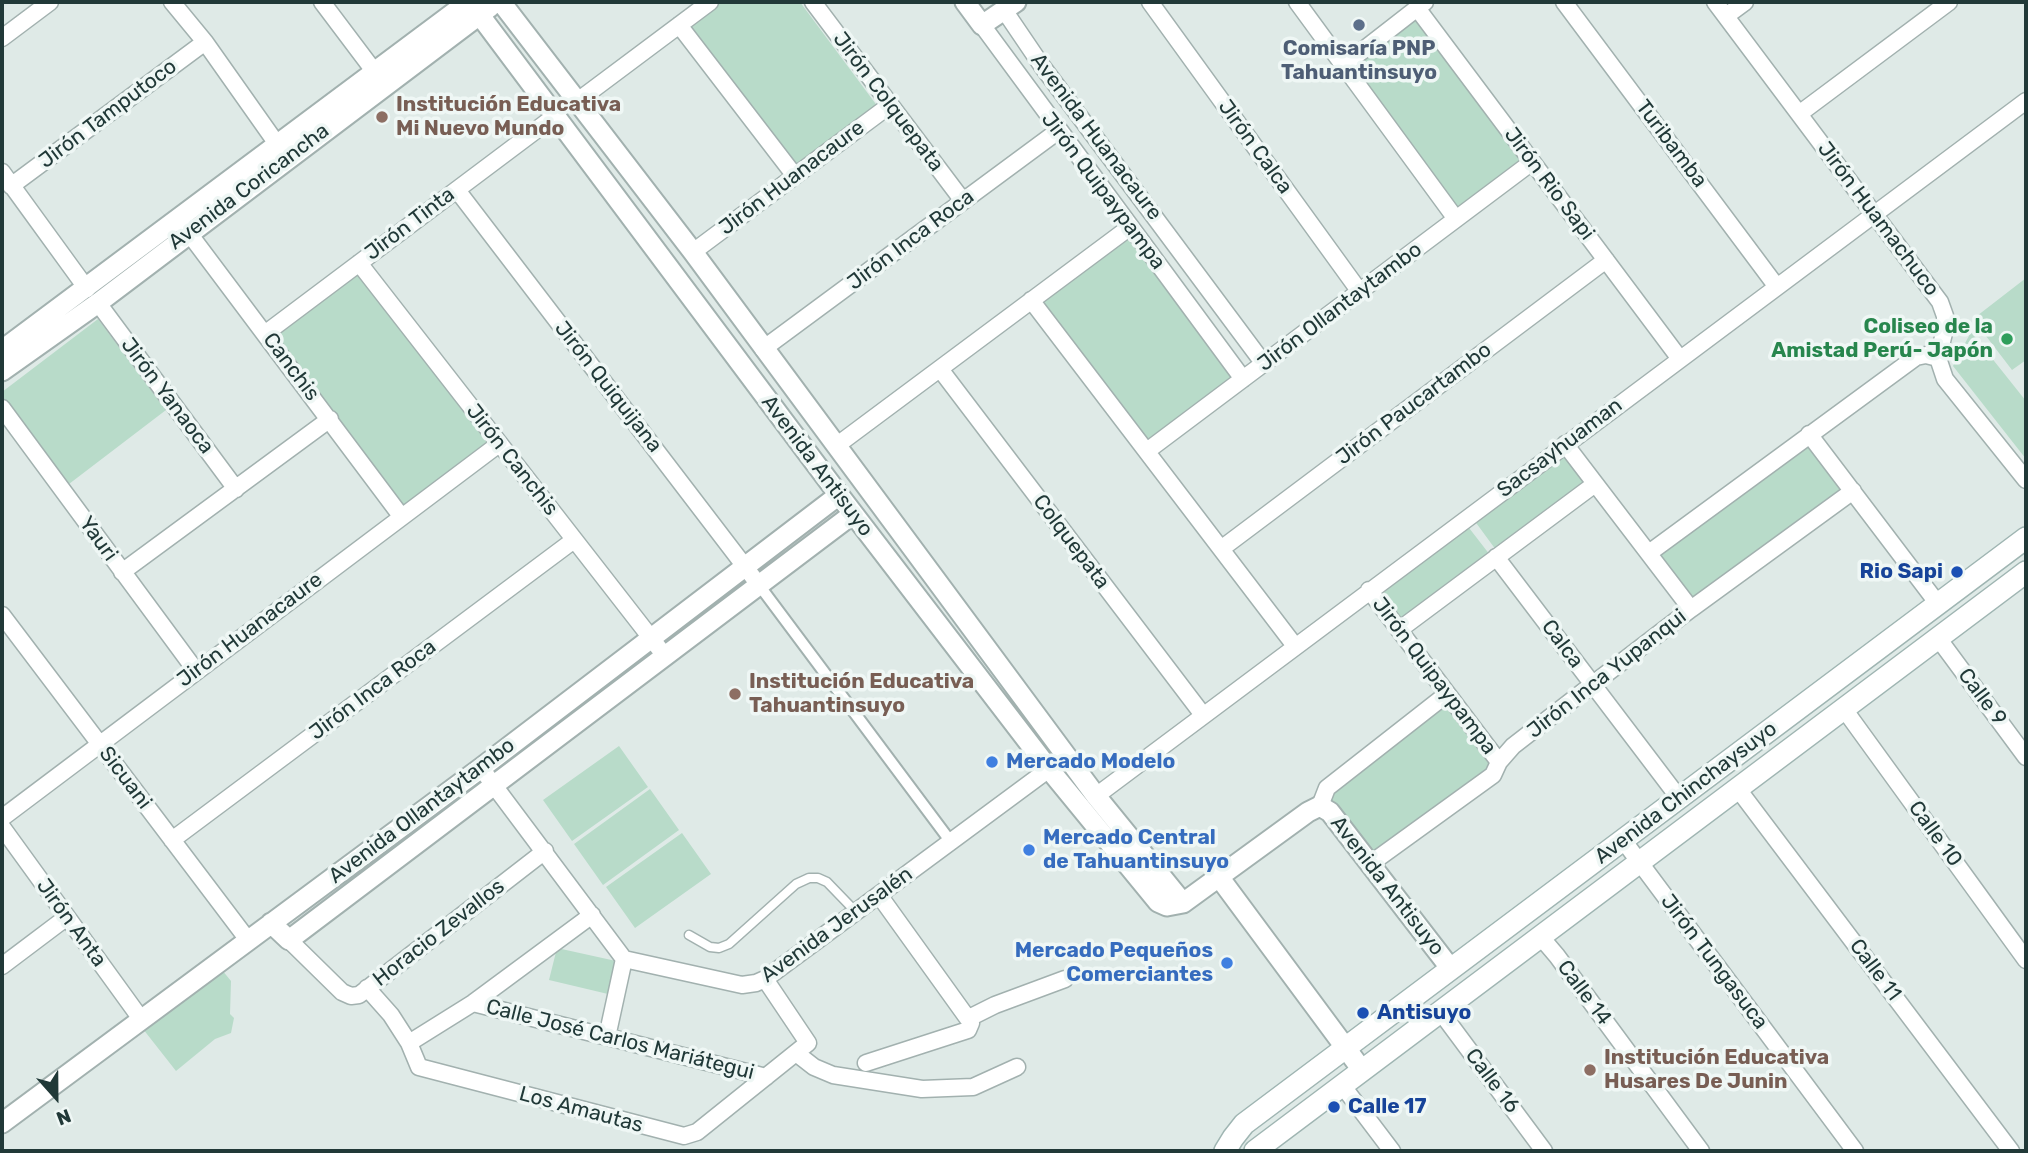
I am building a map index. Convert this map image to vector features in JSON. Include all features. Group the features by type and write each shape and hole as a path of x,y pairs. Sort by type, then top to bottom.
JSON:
{"main road":[{"name":"Avenida Chinchaysuyo","path":"1346,1048 2026,538"},
{"name":"Avenida Chinchaysuyo","path":"1362,1070 2026,572"},
{"path":"1225,1151 1244,1124 1346,1048"},
{"path":"1255,1151 1362,1070"}],"street":[{"path":"2,38 50,2"},
{"path":"172,2 205,43 277,144"},
{"path":"323,2 374,71"},
{"name":"Avenida Coricancha","path":"183,226 277,144 374,71 472,6 499,2"},
{"name":"Avenida Antisuyo","path":"499,2 579,100 1096,796 1183,902"},
{"path":"579,100 710,2"},
{"name":"Jirón Colquepata","path":"813,2 963,201"},
{"name":"Jirón Calca","path":"1150,2 1360,292"},
{"path":"1297,2 1456,219"},
{"name":"Turibamba","path":"1564,2 1777,287"},
{"name":"Jirón Huamachuco","path":"1715,2 1940,302 1945,316 1945,329 1938,358"},
{"path":"1726,16 1745,2"},
{"path":"1799,114 1949,2"},
{"name":"Avenida Huanacaure","path":"976,10 1006,5 1049,76 1264,364"},
{"path":"1344,65 1422,5"},
{"name":"Jirón Rio Sapi","path":"1422,5 1532,162 1680,359"},
{"name":"Avenida Coricancha","path":"2,371 92,296 472,6"},
{"name":"Avenida Antisuyo","path":"472,6 853,514 1049,769 1158,902 1167,906 1183,902 1320,806 1330,812 1451,969"},
{"name":"Jirón Quipaypampa","path":"976,10 1058,131 1244,379"},
{"path":"679,25 795,176"},
{"name":"Jirón Tamputoco","path":"11,186 205,43"},
{"name":"Sacsayhuaman","path":"1096,796 2026,102"},
{"name":"Jirón Huanacaure","path":"693,252 890,105"},
{"name":"Jirón Tinta","path":"266,333 555,116"},
{"name":"Jirón Inca Roca","path":"763,349 1058,131"},
{"name":"Jirón Ollantaytambo","path":"1147,451 1532,162"},
{"name":"Jirón Yanaoca","path":"2,172 236,489"},
{"name":"Jirón Quiquijana","path":"457,190 760,585"},
{"name":"Canchis","path":"183,226 401,516"},
{"path":"836,446 1130,227"},
{"name":"Jirón Paucartambo","path":"1221,549 1606,260"},
{"name":"Jirón Canchis","path":"359,263 665,656"},
{"name":"Avenida Coricancha","path":"2,350 92,296"},
{"path":"1031,300 1295,646"},
{"path":"1649,553 1916,357 1926,355 1938,358 1945,379 2026,480"},
{"name":"Colquepata","path":"940,369 1203,715"},
{"name":"Yauri","path":"2,408 196,671"},
{"path":"122,572 330,419"},
{"path":"1809,434 1938,604"},
{"name":"Jirón Huanacaure","path":"2,818 499,444"},
{"path":"1565,444 1691,609"},
{"path":"1399,630 1595,484"},
{"name":"Jirón Inca Yupanqui","path":"1370,864 1493,775 1499,762 1513,746 1593,684 1853,491"},
{"name":"Avenida Ollantaytambo","path":"2,1123 481,768 839,495"},
{"name":"Avenida Ollantaytambo","path":"289,940 853,514"},
{"name":"Jirón Inca Roca","path":"172,840 574,540"},
{"name":"Calca","path":"1496,557 1679,798"},
{"path":"760,585 951,842"},
{"name":"Jirón Quipaypampa","path":"1369,590 1499,762"},
{"name":"Sicuani","path":"2,615 248,940"},
{"name":"Calle 9","path":"1938,638 2026,757"},
{"path":"1320,806 1326,788 1447,694"},
{"name":"Calle 10","path":"1844,709 2026,960"},
{"path":"481,768 624,959 607,1037"},
{"name":"Avenida Jerusalén","path":"624,959 742,985 765,979 1049,769"},
{"name":"Calle 11","path":"1738,789 2011,1151"},
{"name":"Jirón Anta","path":"2,827 141,1019"},
{"name":"Jirón Tungasuca","path":"1623,841 1855,1151"},
{"name":"Horacio Zevallos","path":"271,923 342,992 351,996 359,995 545,851"},
{"path":"1219,877 1362,1070"},
{"path":"879,895 968,1024"},
{"path":"409,1043 473,1003 592,915"},
{"path":"2,966 67,917"},
{"name":"Calle 14","path":"1540,936 1701,1151"},
{"path":"765,979 814,1067 833,1075 922,1089 973,1087 1017,1067"},
{"path":"866,1063 968,1024 995,1005 1065,979"},
{"name":"Los Amautas","path":"368,988 391,1015 409,1043 419,1067 684,1136 697,1132 802,1048"},
{"name":"Calle José Carlos Mariátegui","path":"473,1003 766,1077"},
{"name":"Calle 16","path":"1440,1011 1544,1151"},
{"path":"1342,1084 1392,1151"}],"lane":[{"path":"689,935 710,947 719,948 729,944 796,884 809,878 827,882 856,912"}],"green space":[{"path":"721,2 800,2 878,107 796,168 687,27"},
{"path":"1417,17 1525,160 1456,211 1351,67"},
{"path":"1129,236 1234,377 1149,442 1041,303"},
{"path":"358,269 494,442 402,511 272,334"},
{"name":"Coliseo de la Amistad Perú- Japón","path":"2026,278 2026,360 2012,370 1973,319"},
{"path":"98,319 166,410 69,484 2,396 2,392"},
{"path":"1971,332 2026,401 2026,459 1953,366"},
{"path":"1808,440 1847,491 1692,603 1655,554"},
{"path":"1563,453 1587,484 1496,550 1474,520"},
{"path":"1466,524 1490,555 1401,623 1377,591"},
{"path":"1446,703 1494,765 1372,856 1325,794"},
{"path":"619,746 648,787 572,841 543,800"},
{"path":"650,789 679,830 603,885 574,844"},
{"path":"682,833 711,874 635,928 606,887"},
{"path":"557,948 616,961 608,994 549,980"},
{"path":"222,970 231,981 230,1014 234,1018 231,1033 215,1039 176,1071 143,1029"}],"place":[{"name":"Comisaría PNP Tahuantinsuyo","path":"1359,25"},
{"name":"Institución Educativa Mi Nuevo Mundo","path":"382,117"},
{"name":"Coliseo de la Amistad Perú- Japón","path":"2007,339"},
{"name":"Rio Sapi","path":"1957,572"},
{"name":"Institución Educativa Tahuantinsuyo","path":"735,694"},
{"name":"Mercado Modelo","path":"992,762"},
{"name":"Mercado Central de Tahuantinsuyo","path":"1029,850"},
{"name":"Mercado Pequeños Comerciantes","path":"1227,963"},
{"name":"Antisuyo","path":"1363,1013"},
{"name":"Institución Educativa Husares De Junin","path":"1590,1070"},
{"name":"Calle 17","path":"1334,1107"}]}
